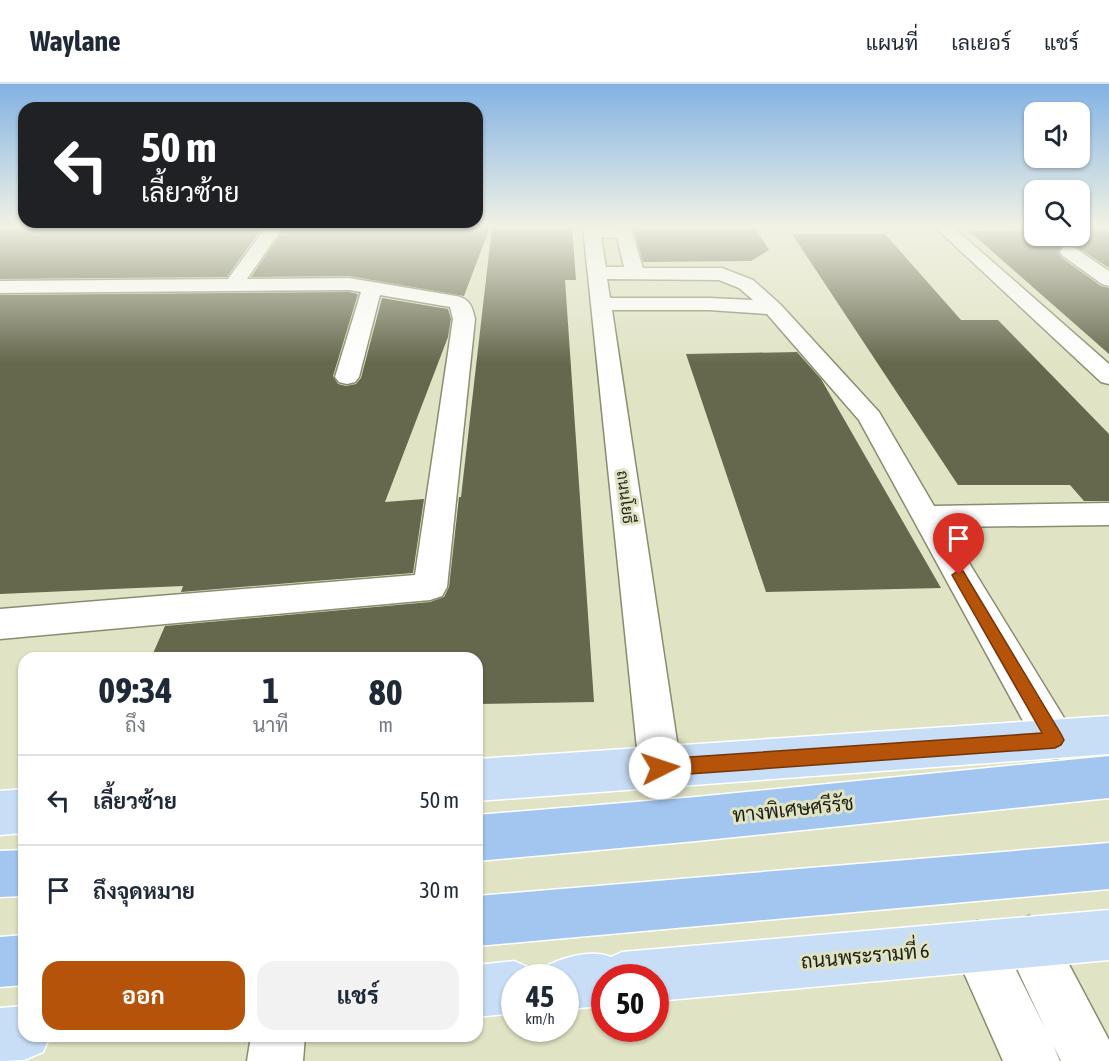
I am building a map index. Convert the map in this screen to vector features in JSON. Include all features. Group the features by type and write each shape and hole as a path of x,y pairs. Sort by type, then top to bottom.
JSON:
{"highway":[{"name":"ทางพิเศษศรีรัช","path":"483,837 708,818 1109,777"},
{"path":"483,920 1109,866"},
{"path":"0,874 18,873"},
{"path":"0,962 18,960"}],"main road":[{"path":"483,780 1109,735"},
{"path":"0,813 18,812"},
{"name":"ถนนพระรามที่ 6","path":"669,974 1109,935"},
{"path":"483,990 501,988"},
{"path":"0,1035 18,1034"}],"street":[{"path":"234,284 242,273"},
{"path":"597,273 731,276 746,284 772,308 870,417 925,517 1055,740"},
{"name":"ถนนโยธี","path":"597,273 660,768"},
{"path":"993,273 1109,377"},
{"path":"0,287 349,284 449,301 462,306 464,319 430,587 0,624"},
{"path":"348,376 372,288"},
{"path":"601,304 709,304 772,308"},
{"path":"925,517 1109,514"},
{"path":"1029,941 1090,1061"},
{"path":"977,946 1032,1061"},
{"path":"274,1061 277,1042"}],"building":[{"path":"0,273 230,273 227,277 0,279"},
{"path":"254,273 473,273 464,296 349,276 251,277"},
{"path":"487,273 575,273 576,280 565,280 594,702 483,704 483,652 154,652 165,626 430,602 444,597 449,587 459,497 461,497"},
{"path":"818,273 919,273 961,320 998,320 1109,434 1109,501 1084,501 1070,485 958,485"},
{"path":"1016,273 1082,273 1101,286 1109,288 1109,354"},
{"path":"349,292 358,294 333,376 338,384 346,386 356,384 361,378 382,298 448,309 451,319 448,337 385,502 424,499 413,573 181,592 183,586 0,594 0,295"},
{"path":"797,352 821,379 941,588 766,592 686,354"}],"route":[{"path":"660,768 1055,740 959,575"}]}
